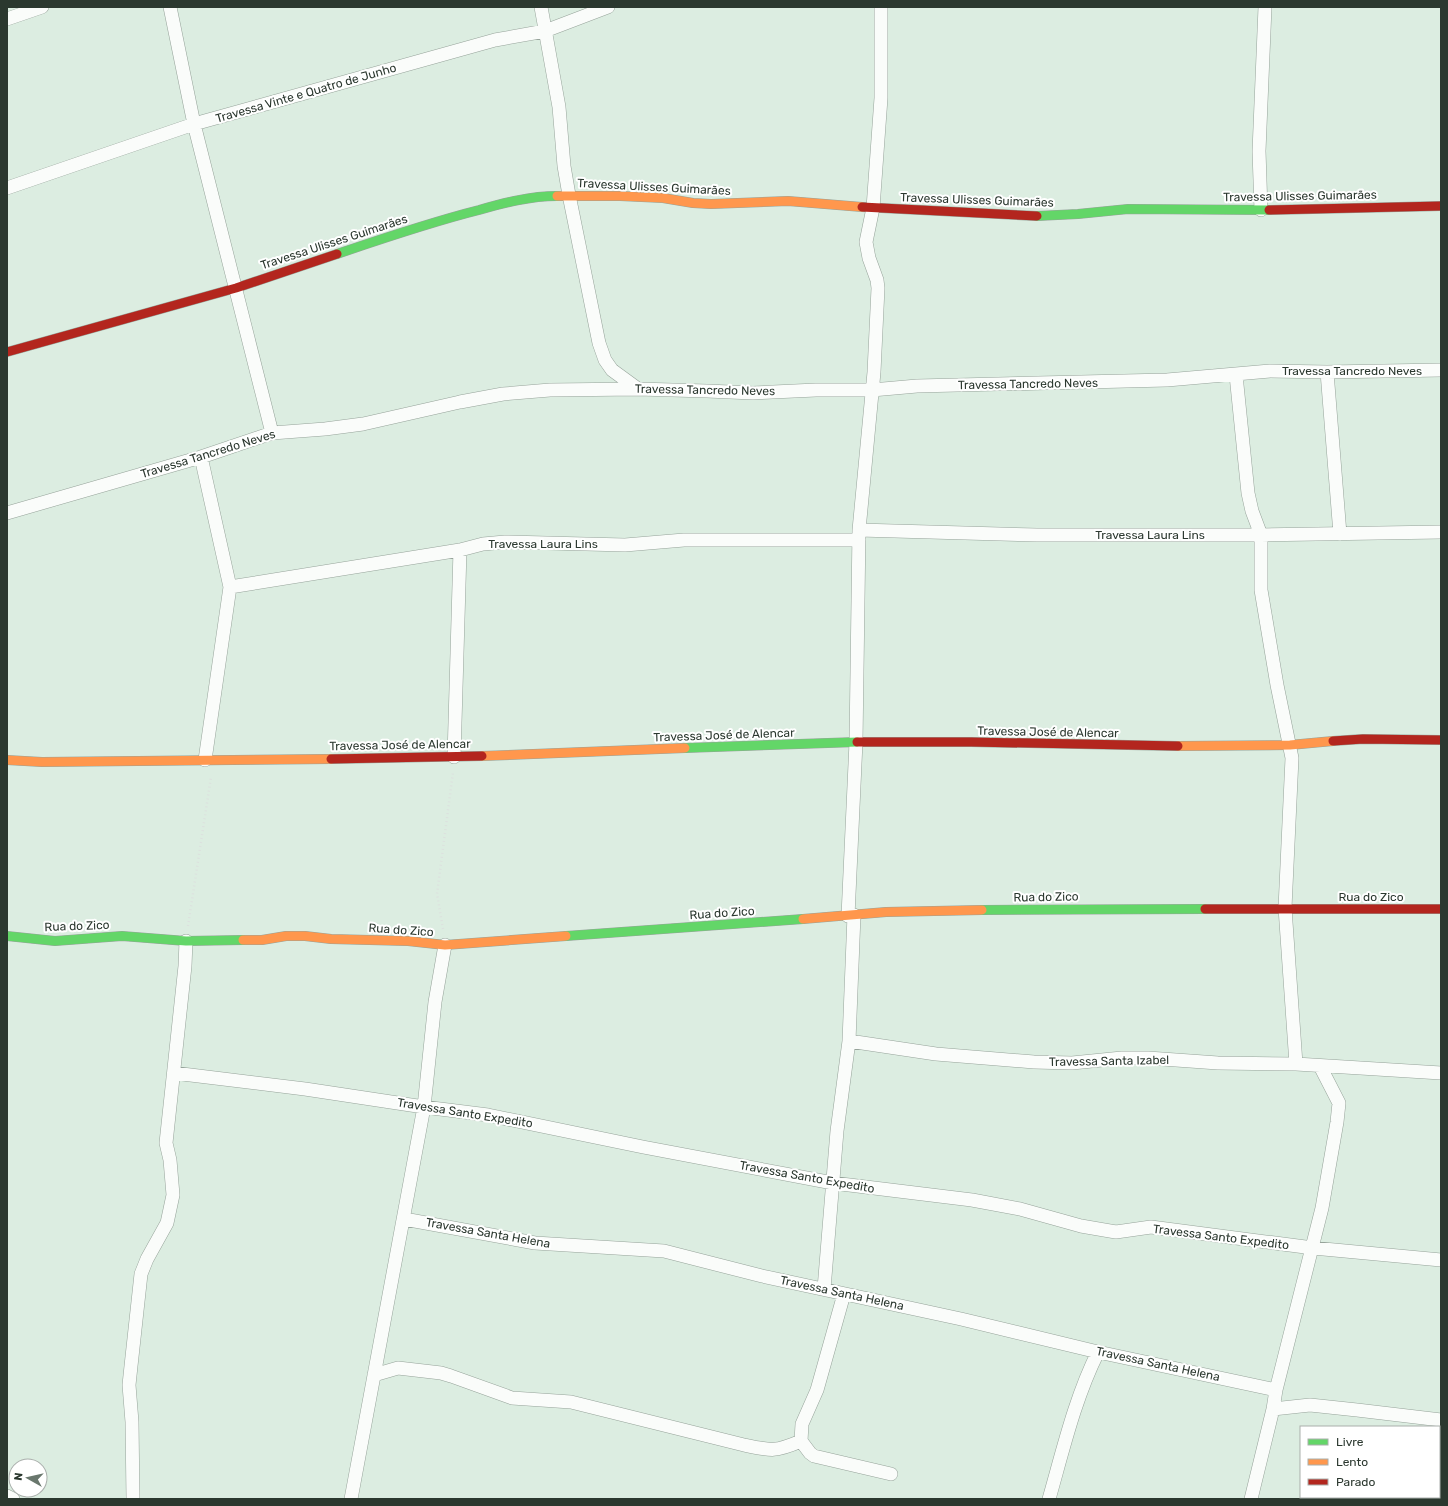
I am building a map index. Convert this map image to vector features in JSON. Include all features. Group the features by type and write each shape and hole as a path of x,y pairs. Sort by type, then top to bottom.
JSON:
{"street":[{"path":"7,19 42,7"},
{"path":"170,7 194,124 272,433"},
{"path":"541,7 559,106 562,152 569,195 599,343 605,360 612,370 638,389"},
{"name":"Travessa Vinte e Quatro de Junho","path":"7,188 194,124 495,40 545,31 608,7"},
{"path":"824,1289 837,1130 849,1041 859,535 872,390 878,288 875,271 869,258 866,242 873,208 882,79 881,7"},
{"path":"1261,210 1259,151 1265,7"},
{"name":"Travessa Ulisses Guimarães","path":"7,352 236,288 432,222 526,198 543,196 569,195 663,198 693,203 711,204 788,200 873,208 1047,216 1128,209 1261,210 1441,206"},
{"name":"Travessa Tancredo Neves","path":"7,513 201,456 272,433 325,429 363,424 460,402 504,394 550,390 638,389 707,390 753,394 816,390 872,390 917,386 1167,380 1270,371 1327,372 1441,370"},
{"path":"1327,372 1340,534"},
{"path":"1236,375 1248,493 1252,511 1261,534 1261,590 1277,685 1290,745 1292,768 1285,908 1296,1064"},
{"path":"201,456 230,587 209,760"},
{"name":"Travessa Laura Lins","path":"230,587 460,550 483,544 505,542 625,545 684,540 859,535 1340,534 1441,532"},
{"path":"454,757 460,550"},
{"name":"Travessa José de Alencar","path":"7,760 42,762 454,757 856,742 971,742 1187,746 1290,745 1356,740 1441,740"},
{"name":"Rua do Zico","path":"7,936 55,941 122,936 186,941 262,940 286,936 305,936 408,941 446,945 851,916 886,912 1037,909 1441,909"},
{"path":"133,1499 130,1385 131,1366 141,1274 147,1259 167,1223 173,1195 170,1160 166,1143 185,966 186,941"},
{"path":"351,1499 424,1107 434,1002 446,945"},
{"name":"Travessa Santa Izabel","path":"849,1041 936,1054 1034,1062 1072,1063 1122,1058 1148,1058 1218,1063 1296,1064 1441,1073"},
{"path":"1251,1499 1276,1390 1313,1248 1330,1164 1339,1103 1320,1066"},
{"name":"Travessa Santo Expedito","path":"174,1073 306,1089 488,1115 674,1153 833,1183 972,1200 1020,1209 1081,1226 1110,1232 1150,1227 1313,1248 1441,1260"},
{"name":"Travessa Santa Helena","path":"404,1218 535,1243 664,1251 762,1276 961,1319 1098,1352 1276,1390"},
{"path":"844,1294 817,1390 802,1424 801,1441 814,1456 891,1474"},
{"path":"1049,1499 1078,1402 1098,1352"},
{"path":"374,1375 398,1368 441,1373 512,1398 571,1402 769,1450 782,1449 801,1441"},
{"path":"1273,1408 1310,1405 1441,1420"},
{"path":"7,1496 13,1499"}],"path":[{"path":"446,945 437,894 454,757"},
{"path":"186,941 209,760"}],"traffic: fast":[{"path":"337,254 425,225 498,205 517,200 557,196"},
{"path":"1037,216 1128,209 1269,210"},
{"path":"685,748 857,742"},
{"path":"982,910 1205,909"},
{"path":"566,936 803,919"},
{"path":"7,936 55,941 122,936 186,941 243,940"}],"traffic: slow":[{"path":"557,196 663,198 693,203 711,204 788,201 862,207"},
{"path":"1178,746 1290,745 1333,741"},
{"path":"482,756 685,748"},
{"path":"7,760 42,762 331,759"},
{"path":"803,919 886,912 982,910"},
{"path":"243,940 262,940 286,936 305,936 331,939 408,941 445,945 566,936"}],"traffic: jam":[{"path":"1269,210 1441,206"},
{"path":"862,207 1037,216"},
{"path":"7,352 236,288 337,254"},
{"path":"1333,741 1363,739 1441,740"},
{"path":"857,742 971,742 1178,746"},
{"path":"331,759 482,756"},
{"path":"1205,909 1441,909"}]}
